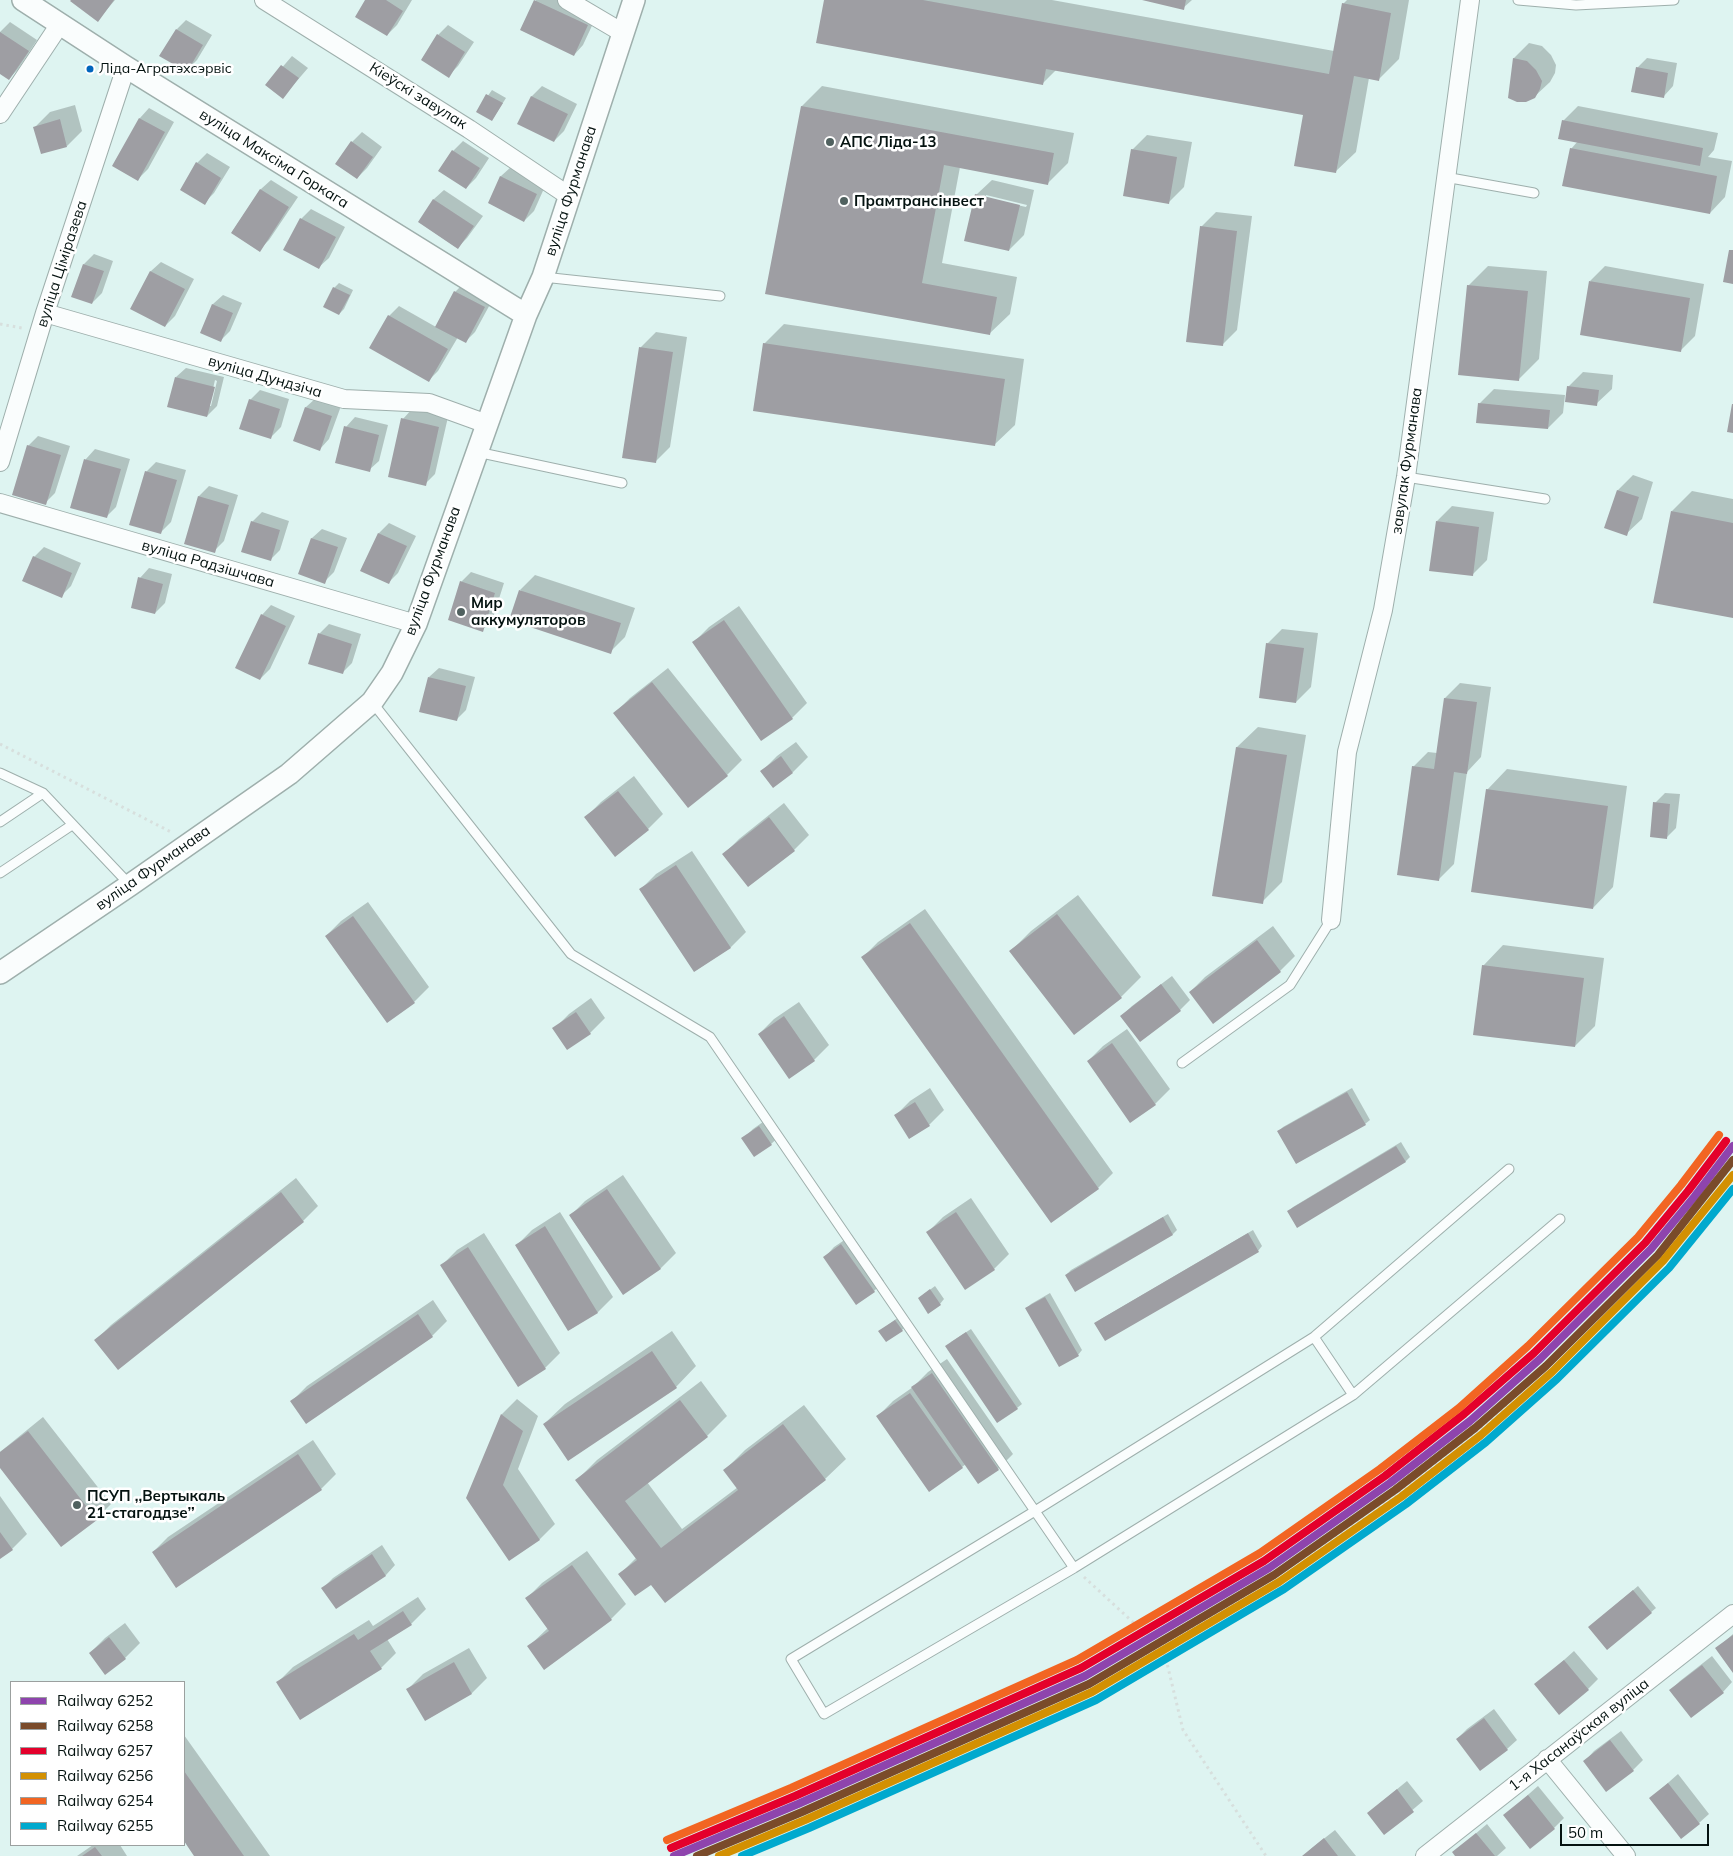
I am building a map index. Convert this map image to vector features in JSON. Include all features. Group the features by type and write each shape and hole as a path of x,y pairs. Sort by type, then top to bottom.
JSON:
{"street":[{"name":"вуліца Максіма Горкага","path":"23,0 526,315"},
{"name":"Кіеўскі завулак","path":"264,0 469,129 569,196"},
{"path":"566,0 623,33"},
{"name":"вуліца Фурманава","path":"0,973 289,774 372,702 392,673 416,624 476,452 526,315 542,277 634,0"},
{"name":"завулак Фурманава","path":"1331,920 1346,752 1383,610 1406,477 1470,0"},
{"path":"0,114 60,24"},
{"name":"вуліца Ціміразева","path":"0,462 126,66"},
{"name":"вуліца Дундзіча","path":"46,313 344,399 429,403 487,424"},
{"name":"вуліца Радзішчава","path":"0,504 416,624"},
{"name":"1-я Хасанаўская вуліца","path":"1425,1856 1733,1614"},
{"path":"1548,1759 1626,1856"}],"lane":[{"path":"1518,0 1576,5 1674,0"},
{"path":"1445,177 1534,193"},
{"path":"542,277 720,296"},
{"path":"476,452 622,482"},
{"path":"1406,477 1545,498"},
{"path":"372,702 571,954 710,1037 1074,1568"},
{"path":"0,773 43,793 130,885"},
{"path":"0,822 43,793"},
{"path":"0,873 72,825"},
{"path":"1182,1062 1290,985 1331,920"},
{"path":"1509,1168 1314,1337 1035,1511 791,1659 824,1714 1074,1568 1353,1395 1560,1219"},
{"path":"1314,1337 1353,1395"}],"path":[{"path":"0,744 191,842"},
{"path":"697,1856 1069,1693 1212,1616 1370,1515 1498,1414 1671,1240 1733,1165"},
{"path":"1074,1568 1136,1625 1152,1636 1159,1646 1165,1655 1183,1730 1266,1856"}],"building":[{"path":"71,0 114,0 98,22"},
{"path":"365,0 386,0 403,11 387,36 355,17"},
{"path":"534,0 588,25 574,56 520,30"},
{"path":"824,0 923,0 1329,74 1342,3 1391,13 1379,81 1354,76 1336,173 1294,166 1303,115 1046,69 1043,85 816,43"},
{"path":"1142,0 1186,0 1184,10"},
{"path":"176,29 203,45 187,72 159,56"},
{"path":"0,32 29,51 9,80 0,74"},
{"path":"437,34 465,52 449,78 421,60"},
{"path":"1513,58 1527,61 1536,70 1542,81 1535,98 1526,102 1517,102 1508,98"},
{"path":"281,65 299,78 283,99 265,85"},
{"path":"1636,67 1668,73 1664,98 1631,92"},
{"path":"486,94 503,103 492,121 476,112"},
{"path":"531,96 568,114 554,142 517,124"},
{"path":"801,106 1054,153 1048,185 944,165 922,283 997,297 990,335 765,294"},
{"path":"139,118 165,132 138,181 112,166"},
{"path":"60,119 67,147 41,154 33,127"},
{"path":"1562,120 1703,148 1700,166 1558,139"},
{"path":"351,141 373,157 357,179 335,164"},
{"path":"1570,148 1717,176 1710,214 1562,186"},
{"path":"1131,149 1177,157 1169,204 1123,196"},
{"path":"452,150 480,168 466,189 438,171"},
{"path":"196,162 221,178 205,205 180,190"},
{"path":"500,176 537,194 524,222 488,203"},
{"path":"260,189 289,207 260,252 231,233"},
{"path":"975,194 1020,205 1009,251 964,241"},
{"path":"433,199 474,226 458,249 418,222"},
{"path":"300,218 336,237 319,269 283,250"},
{"path":"1200,226 1237,231 1223,346 1186,342"},
{"path":"1729,250 1733,250 1733,284 1723,282"},
{"path":"83,264 104,271 92,304 71,297"},
{"path":"150,271 185,289 165,327 130,309"},
{"path":"1589,281 1690,298 1681,352 1580,335"},
{"path":"1467,285 1528,291 1519,381 1458,375"},
{"path":"333,287 350,295 339,315 323,307"},
{"path":"454,291 485,307 466,343 435,327"},
{"path":"212,304 233,313 221,342 200,333"},
{"path":"388,315 448,349 429,382 369,348"},
{"path":"763,343 1005,379 995,446 753,411"},
{"path":"639,347 673,352 656,463 622,458"},
{"path":"175,377 215,387 207,417 167,407"},
{"path":"1567,386 1599,390 1597,406 1565,402"},
{"path":"249,399 280,409 271,439 239,429"},
{"path":"1478,403 1550,410 1548,429 1476,423"},
{"path":"1733,404 1733,433 1727,432"},
{"path":"305,407 332,416 320,451 293,441"},
{"path":"401,418 439,427 426,486 388,477"},
{"path":"344,426 379,435 370,472 335,463"},
{"path":"27,445 61,455 46,505 12,495"},
{"path":"84,459 121,469 107,518 70,508"},
{"path":"145,471 177,480 161,534 129,525"},
{"path":"1617,490 1639,497 1627,536 1604,528"},
{"path":"198,496 229,505 215,553 184,544"},
{"path":"1671,511 1733,523 1733,618 1653,603"},
{"path":"251,521 280,530 271,561 241,552"},
{"path":"1436,521 1479,527 1473,576 1429,571"},
{"path":"378,533 407,546 389,584 360,571"},
{"path":"311,538 338,547 325,584 298,574"},
{"path":"33,556 72,573 62,598 22,581"},
{"path":"138,577 163,584 155,614 131,608"},
{"path":"460,581 495,593 483,632 448,620"},
{"path":"519,590 621,623 611,654 509,620"},
{"path":"261,614 286,626 260,680 235,668"},
{"path":"724,620 793,719 761,741 692,642"},
{"path":"318,633 352,644 343,674 308,664"},
{"path":"1266,643 1304,648 1296,703 1259,698"},
{"path":"428,677 466,686 457,721 419,712"},
{"path":"652,682 728,776 688,808 613,713"},
{"path":"1444,698 1477,702 1467,774 1454,772 1439,881 1397,875 1412,766 1434,769"},
{"path":"1236,747 1287,755 1263,904 1212,896"},
{"path":"781,756 793,773 773,788 760,771"},
{"path":"1486,789 1608,806 1593,909 1471,892"},
{"path":"618,791 649,830 615,857 584,817"},
{"path":"1653,802 1670,804 1667,839 1650,837"},
{"path":"769,817 795,851 748,887 722,854"},
{"path":"676,865 731,948 694,972 639,889"},
{"path":"1057,914 1122,998 1074,1035 1009,951"},
{"path":"353,916 415,1003 387,1023 325,936"},
{"path":"910,923 1099,1189 1051,1223 861,957"},
{"path":"1257,940 1281,972 1213,1024 1189,992"},
{"path":"1482,965 1584,978 1575,1047 1473,1035"},
{"path":"1161,984 1181,1011 1140,1042 1120,1016"},
{"path":"576,1012 591,1034 567,1050 552,1028"},
{"path":"784,1016 815,1061 789,1079 758,1034"},
{"path":"1112,1043 1156,1105 1130,1123 1087,1061"},
{"path":"1347,1092 1366,1125 1296,1164 1277,1131"},
{"path":"915,1102 930,1126 909,1139 894,1115"},
{"path":"759,1126 772,1145 754,1157 741,1138"},
{"path":"1396,1146 1406,1162 1297,1228 1287,1211"},
{"path":"607,1189 661,1269 623,1295 569,1215"},
{"path":"281,1192 304,1222 118,1370 94,1340"},
{"path":"956,1212 995,1270 965,1290 926,1232"},
{"path":"1163,1217 1173,1235 1075,1292 1065,1275"},
{"path":"545,1226 598,1313 568,1331 515,1245"},
{"path":"1248,1233 1259,1252 1105,1341 1094,1323"},
{"path":"841,1244 875,1292 856,1305 823,1257"},
{"path":"468,1247 546,1369 518,1387 440,1265"},
{"path":"930,1289 941,1305 928,1314 918,1298"},
{"path":"1045,1297 1079,1356 1059,1367 1025,1308"},
{"path":"418,1314 433,1337 306,1424 290,1401"},
{"path":"895,1320 903,1331 886,1342 878,1331"},
{"path":"966,1332 1018,1409 997,1423 945,1346"},
{"path":"652,1351 677,1388 568,1461 543,1424"},
{"path":"932,1373 999,1470 978,1484 911,1387"},
{"path":"910,1393 963,1468 929,1492 876,1416"},
{"path":"680,1400 708,1437 625,1501 661,1548 738,1490 723,1470 783,1424 826,1480 665,1603 651,1585 635,1596 618,1574 637,1560 575,1480"},
{"path":"501,1414 523,1431 503,1485 540,1540 509,1561 466,1498"},
{"path":"28,1431 97,1520 61,1547 0,1468 0,1452"},
{"path":"298,1454 322,1490 176,1588 152,1552"},
{"path":"0,1532 13,1550 0,1559"},
{"path":"372,1554 386,1576 336,1609 321,1588"},
{"path":"572,1565 612,1620 544,1670 527,1646 549,1631 525,1598"},
{"path":"1633,1590 1652,1613 1607,1650 1588,1627"},
{"path":"403,1611 412,1625 370,1651 382,1669 300,1720 276,1682 354,1634 358,1640"},
{"path":"1733,1635 1733,1673 1715,1648"},
{"path":"109,1637 126,1659 105,1675 89,1653"},
{"path":"1564,1660 1589,1690 1559,1715 1534,1684"},
{"path":"454,1662 472,1694 425,1721 406,1689"},
{"path":"1702,1665 1724,1693 1691,1718 1669,1690"},
{"path":"1484,1718 1508,1750 1480,1771 1456,1739"},
{"path":"1610,1740 1634,1771 1606,1792 1583,1761"},
{"path":"185,1772 244,1856 194,1856 185,1842"},
{"path":"1668,1783 1700,1824 1681,1839 1649,1798"},
{"path":"1397,1789 1414,1812 1384,1835 1367,1813"},
{"path":"1528,1795 1555,1829 1530,1849 1503,1815"},
{"path":"1476,1833 1495,1856 1455,1856 1452,1852"},
{"path":"1324,1838 1338,1856 1302,1856"},
{"path":"95,1847 102,1856 82,1856"}],"rail line":[{"name":"6254","path":"667,1840 791,1788 1077,1660 1260,1553 1380,1469 1459,1408 1528,1346 1638,1237 1719,1135"},
{"name":"6257","path":"671,1848 795,1796 1081,1668 1264,1561 1385,1476 1464,1414 1534,1353 1645,1243 1726,1141"},
{"name":"6252","path":"674,1856 798,1804 1085,1676 1269,1568 1390,1483 1470,1421 1540,1359 1651,1249 1733,1146"},
{"name":"6258","path":"697,1856 802,1812 1089,1684 1274,1575 1395,1490 1475,1428 1546,1366 1658,1255 1733,1160"},
{"name":"6256","path":"719,1856 805,1820 1092,1692 1279,1582 1401,1497 1481,1435 1552,1372 1663,1261 1733,1175"},
{"name":"6255","path":"742,1856 1096,1700 1284,1589 1406,1504 1486,1442 1557,1379 1669,1268 1733,1189"}],"place":[{"name":"Ліда-Агратэхсэрвіс","path":"90,69"},
{"name":"АПС Ліда-13","path":"830,142"},
{"name":"Прамтрансінвест","path":"844,201"},
{"name":"Мир аккумуляторов","path":"461,612"},
{"name":"ПСУП ,,Вертыкаль 21-стагоддзе’’","path":"77,1505"}]}
